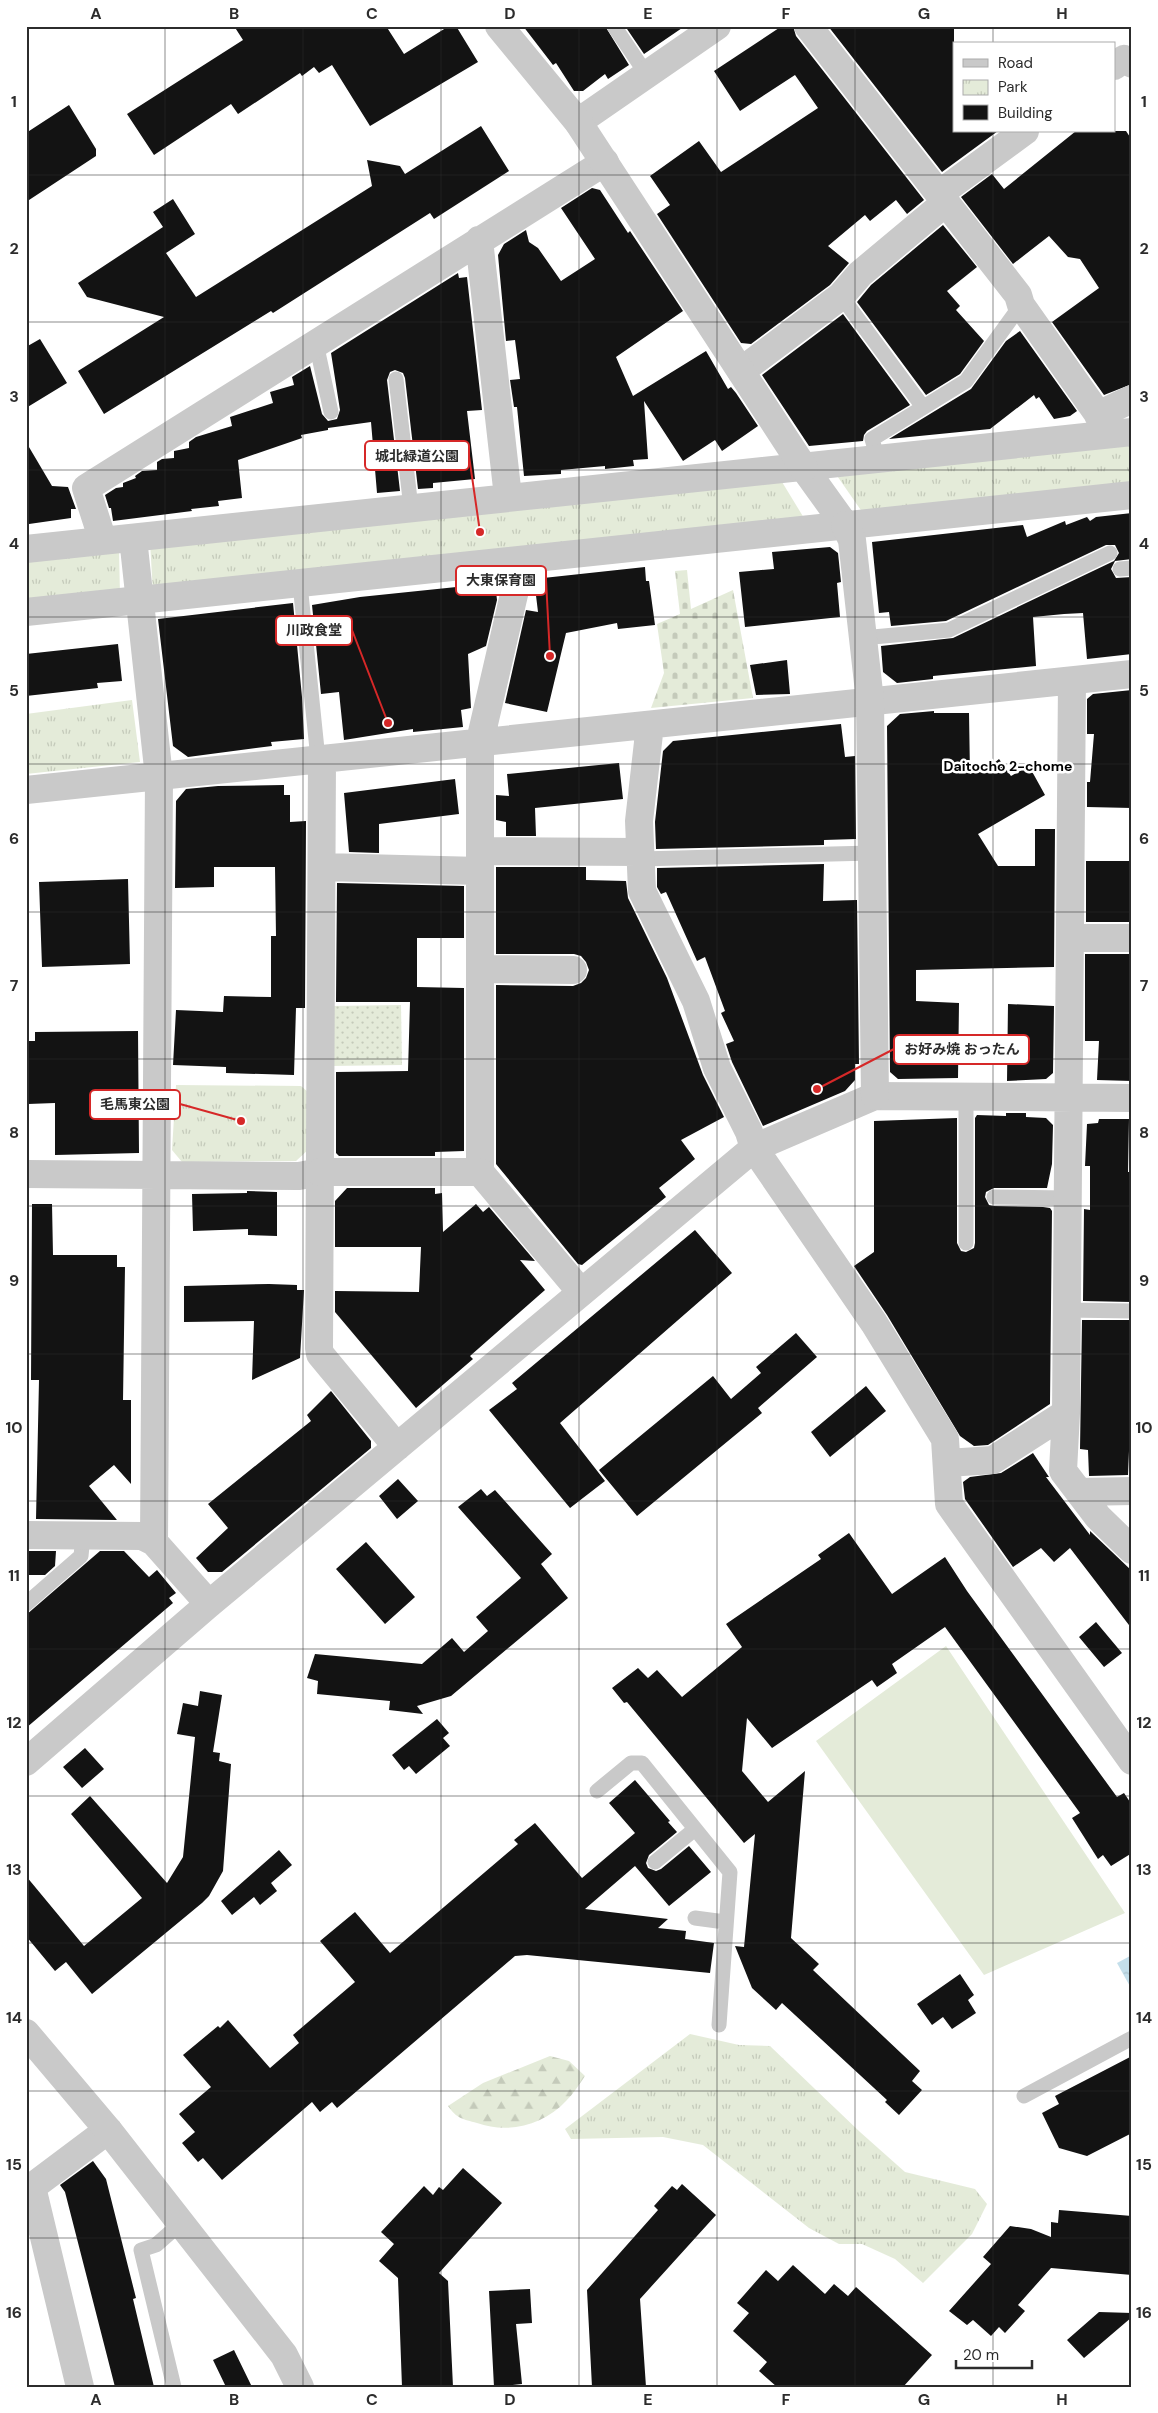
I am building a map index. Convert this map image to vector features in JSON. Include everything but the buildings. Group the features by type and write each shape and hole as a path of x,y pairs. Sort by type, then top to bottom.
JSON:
{"street":[{"path":"499,26 578,122 804,468 845,525 852,540 870,701 875,1096"},
{"path":"808,26 1018,295 1022,305 1114,427"},
{"path":"578,122 711,28"},
{"path":"1116,65 1124,59 1132,64"},
{"path":"741,371 842,296 860,274 942,198 1024,132"},
{"path":"103,540 86,488 605,162"},
{"path":"479,240 508,497"},
{"path":"26,549 508,497 878,460 1114,427 1132,399"},
{"path":"26,612 1132,495"},
{"path":"133,538 159,777 154,1542"},
{"path":"522,560 480,741 480,1172 581,1292"},
{"path":"26,790 1132,674"},
{"path":"1072,681 1066,1413 1063,1471 1098,1517 1132,1550"},
{"path":"650,725 639,822 642,891 696,1001 717,1068 749,1132 754,1148 874,1323 945,1439 949,1504 1132,1761"},
{"path":"320,759 323,867 320,1354 397,1447"},
{"path":"323,867 640,855"},
{"path":"1070,938 1132,938"},
{"path":"480,969 573,970"},
{"path":"26,1762 209,1604 754,1148 875,1096 1132,1098"},
{"path":"26,1174 299,1176 320,1172 480,1172"},
{"path":"947,1463 994,1460 1066,1413"},
{"path":"1079,1492 1132,1492"},
{"path":"26,1535 142,1536 154,1542 209,1604"},
{"path":"26,2032 108,2130 284,2355 300,2387"},
{"path":"80,2387 29,2187 108,2130"}],"lane":[{"path":"614,26 647,75"},
{"path":"842,296 923,407"},
{"path":"878,460 872,439 966,381 1022,305"},
{"path":"316,343 331,412"},
{"path":"396,379 411,508"},
{"path":"862,638 949,630 1110,553"},
{"path":"300,584 320,759"},
{"path":"640,855 872,853"},
{"path":"966,1097 966,1243"},
{"path":"994,1197 1067,1198"},
{"path":"1067,1310 1132,1311"},
{"path":"26,1604 81,1556 83,1536"},
{"path":"597,1791 631,1763 642,1763 730,1872 719,2025"},
{"path":"655,1862 695,1829"},
{"path":"695,1918 725,1922"},
{"path":"1024,2096 1132,2038"},
{"path":"174,2387 141,2250 156,2246 181,2223"}],"green space":[{"path":"1132,439 1132,488 865,516 833,470"},
{"path":"779,477 807,523 153,593 150,542"},
{"path":"119,548 120,596 26,606 26,555"},
{"path":"687,570 691,609 733,590 753,698 651,708 664,673 657,624 680,614 675,571"},
{"path":"132,700 140,762 26,774 26,714"},
{"path":"401,1005 402,1065 330,1066 329,1006"},
{"path":"176,1085 301,1086 309,1093 309,1149 296,1161 182,1162 172,1150"},
{"path":"946,1646 1125,1913 984,1975 816,1741"},
{"path":"690,2034 739,2045 770,2046 905,2172 975,2189 987,2204 972,2234 923,2283 895,2259 862,2244 839,2244 809,2228 703,2145 663,2137 571,2139 565,2129"},
{"path":"550,2056 569,2061 585,2076 569,2098 547,2117 524,2126 500,2128 461,2118 454,2114 448,2106 483,2083"}],"water":[{"path":"1132,1955 1132,1990 1117,1963"}],"place":[{"name":"城北緑道公園","path":"480,532"},
{"name":"大東保育園","path":"550,656"},
{"name":"川政食堂","path":"388,723"},
{"name":"お好み焼 おったん","path":"817,1089"},
{"name":"毛馬東公園","path":"241,1121"}],"district":[{"name":"Daitocho 2-chome","path":"1008,766"}]}
